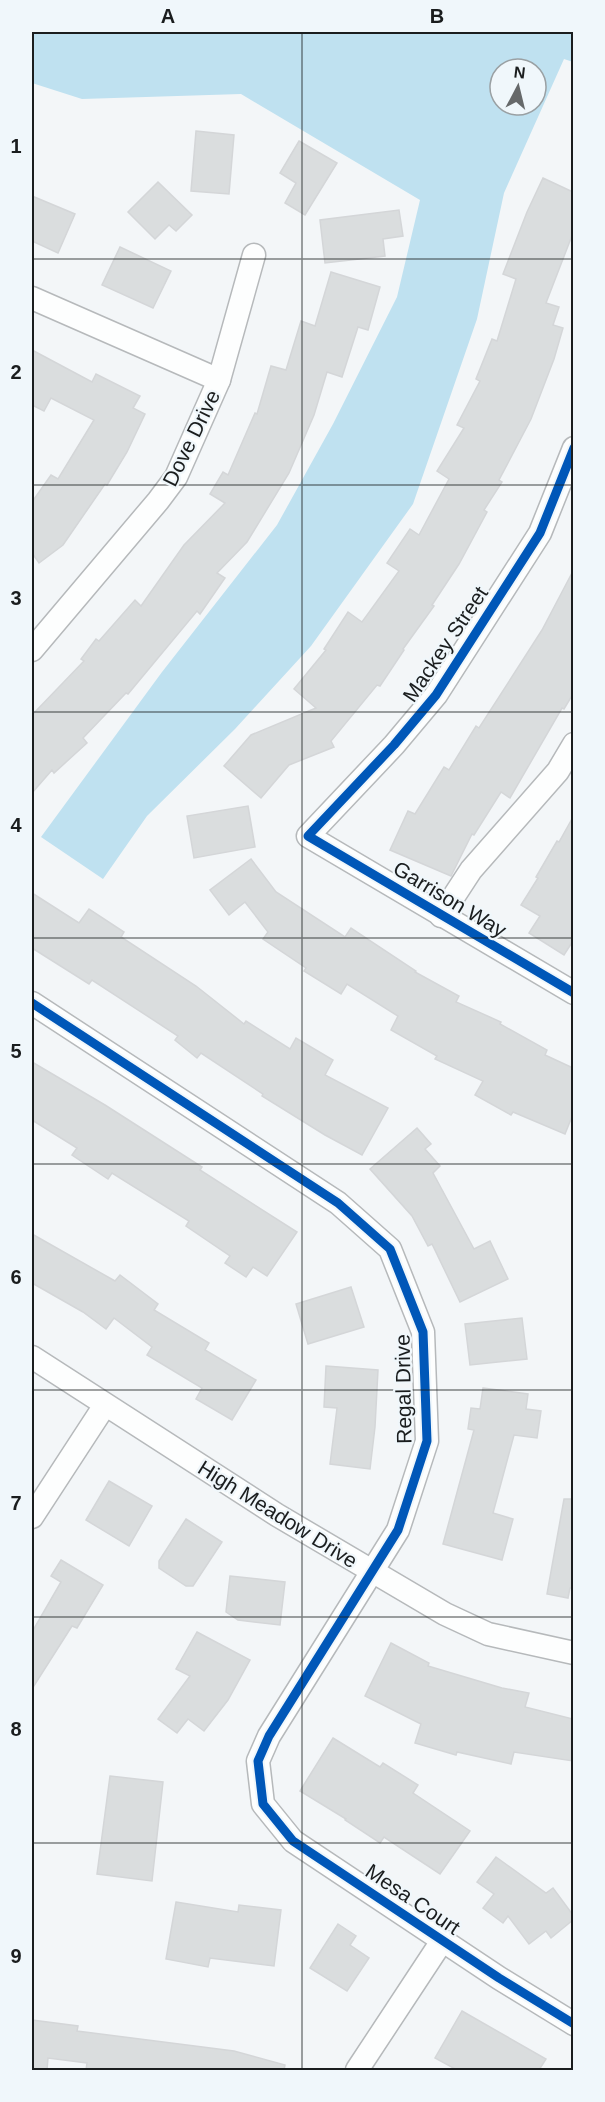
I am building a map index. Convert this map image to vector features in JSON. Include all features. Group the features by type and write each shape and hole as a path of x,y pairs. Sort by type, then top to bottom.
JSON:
{"street":[{"name":"Dove Drive","path":"32,650 176,477 219,380 254,255"},
{"path":"32,298 219,380"},
{"name":"Mackey Street","path":"308,836 394,745 436,695 540,533 573,447"},
{"path":"441,916 471,870 558,771 573,744"},
{"name":"Garrison Way","path":"308,836 573,993"},
{"name":"Regal Drive","path":"32,1003 338,1203 390,1249 423,1332 426,1441 398,1530 269,1736 258,1761 260,1781"},
{"name":"High Meadow Drive","path":"32,1357 277,1515 445,1614 488,1634 573,1653"},
{"path":"32,1517 105,1405"},
{"name":"Mesa Court","path":"260,1781 263,1804 293,1841 442,1941 573,2024"},
{"path":"357,2070 442,1941"}],"shaded area":[{"path":"32,32 573,32 573,62 564,59 548,95 548,57 488,57 488,117 538,117 504,193 477,319 413,504 311,646 235,729 147,816 103,879 41,837 162,672 277,525 333,424 397,297 420,200 241,94 82,99 32,83"}],"building":[{"path":"196,131 234,135 229,194 191,191"},
{"path":"299,141 337,163 305,215 285,203 296,183 280,173"},
{"path":"543,178 573,192 573,233 546,303 559,307 553,325 563,328 531,419 499,480 502,482 484,510 487,512 459,564 432,605 434,606 380,686 377,685 331,741 334,747 289,765 261,798 224,766 251,735 316,708 294,689 326,650 324,649 348,612 362,622 399,571 387,563 410,529 419,535 449,479 437,471 464,428 457,425 480,381 476,379 492,339 497,341 516,279 503,274"},
{"path":"158,182 192,215 176,231 169,225 155,239 128,212"},
{"path":"32,196 75,214 58,253 32,241"},
{"path":"399,210 403,236 383,239 385,256 325,263 320,220"},
{"path":"120,247 171,271 153,308 102,285"},
{"path":"331,272 380,287 368,330 358,327 342,377 327,372 314,415 289,473 247,542 217,573 225,578 200,614 197,611 128,694 126,693 83,738 87,743 54,773 52,770 32,793 32,715 84,661 81,659 96,639 99,641 135,600 141,606 184,545 225,503 210,494 223,472 228,475 255,413 257,414 271,366 286,370 301,321 315,326"},
{"path":"32,350 92,382 96,374 140,396 133,408 145,414 127,452 107,485 105,484 63,545 39,563 32,553 32,502 51,475 58,479 94,420 51,398 44,411 32,405"},
{"path":"573,571 573,694 564,709 562,708 510,798 501,792 474,835 472,834 451,876 390,850 408,811 415,814 444,767 449,770 476,726 479,728 542,630"},
{"path":"248,806 255,847 194,858 187,816"},
{"path":"573,817 573,941 564,955 529,933 540,916 521,905"},
{"path":"251,859 276,892 345,937 351,928 415,972 459,996 456,1002 501,1022 500,1024 547,1050 545,1055 573,1068 573,1114 565,1134 513,1112 511,1115 475,1095 483,1081 435,1059 437,1056 391,1030 398,1016 347,984 341,994 304,971 306,968 263,939 268,932 245,902 229,915 210,890"},
{"path":"32,893 79,923 89,909 124,932 121,937 196,986 244,1024 246,1021 290,1049 296,1038 333,1060 325,1075 388,1108 362,1155 262,1096 263,1094 201,1053 197,1058 175,1040 178,1036 92,980 89,984 32,948"},
{"path":"32,1062 202,1167 200,1170 297,1232 267,1276 253,1267 246,1277 225,1263 230,1256 186,1226 189,1221 112,1173 108,1179 72,1155 77,1148 32,1120"},
{"path":"417,1128 431,1144 425,1149 440,1166 433,1173 474,1249 490,1241 508,1279 460,1302 432,1244 428,1246 412,1216 370,1169"},
{"path":"32,1234 115,1281 120,1275 158,1304 154,1310 209,1343 205,1350 256,1380 232,1420 196,1399 202,1388 147,1355 152,1347 114,1318 106,1329 83,1312 32,1283"},
{"path":"351,1287 364,1327 308,1344 296,1304"},
{"path":"522,1318 527,1359 470,1365 465,1324"},
{"path":"326,1366 378,1370 370,1469 330,1464 337,1408 324,1407"},
{"path":"483,1388 528,1394 526,1409 541,1411 537,1438 514,1435 493,1513 513,1519 502,1560 443,1544 474,1430 468,1429 471,1408 480,1409"},
{"path":"109,1481 152,1506 129,1546 86,1520"},
{"path":"564,1499 573,1499 573,1588 570,1588 568,1598 547,1594"},
{"path":"186,1519 222,1542 193,1586 186,1586 159,1568 159,1561"},
{"path":"61,1560 103,1585 77,1628 72,1626 32,1689 32,1632 61,1582 51,1576"},
{"path":"230,1576 285,1582 280,1625 238,1620 226,1612"},
{"path":"197,1632 250,1660 228,1700 204,1731 188,1719 177,1733 158,1719 190,1676 176,1669"},
{"path":"391,1643 429,1663 428,1666 502,1688 529,1693 525,1707 573,1719 573,1761 514,1752 511,1764 457,1752 456,1755 415,1743 421,1724 365,1696"},
{"path":"333,1738 380,1767 383,1763 418,1785 413,1793 470,1831 440,1874 384,1837 380,1843 300,1791"},
{"path":"110,1776 163,1782 152,1881 97,1874"},
{"path":"496,1857 546,1893 553,1888 573,1915 573,1920 551,1938 546,1931 529,1944 508,1916 503,1923 483,1908 494,1894 477,1882"},
{"path":"176,1902 238,1912 239,1905 281,1910 274,1966 210,1958 208,1967 166,1959"},
{"path":"338,1924 356,1936 350,1945 369,1958 347,1991 310,1968"},
{"path":"462,2011 546,2059 539,2070 457,2070 435,2058"},
{"path":"32,2020 78,2026 77,2031 234,2051 285,2065 284,2070 86,2070 87,2063 48,2058 47,2070 32,2070"}],"cycle path":[{"path":"574,448 540,533 436,695 394,745 308,836 574,993"},
{"path":"32,1003 338,1203 390,1249 423,1332 427,1441 398,1530 269,1736 258,1761 263,1804 293,1841 499,1978 574,2024"}]}
